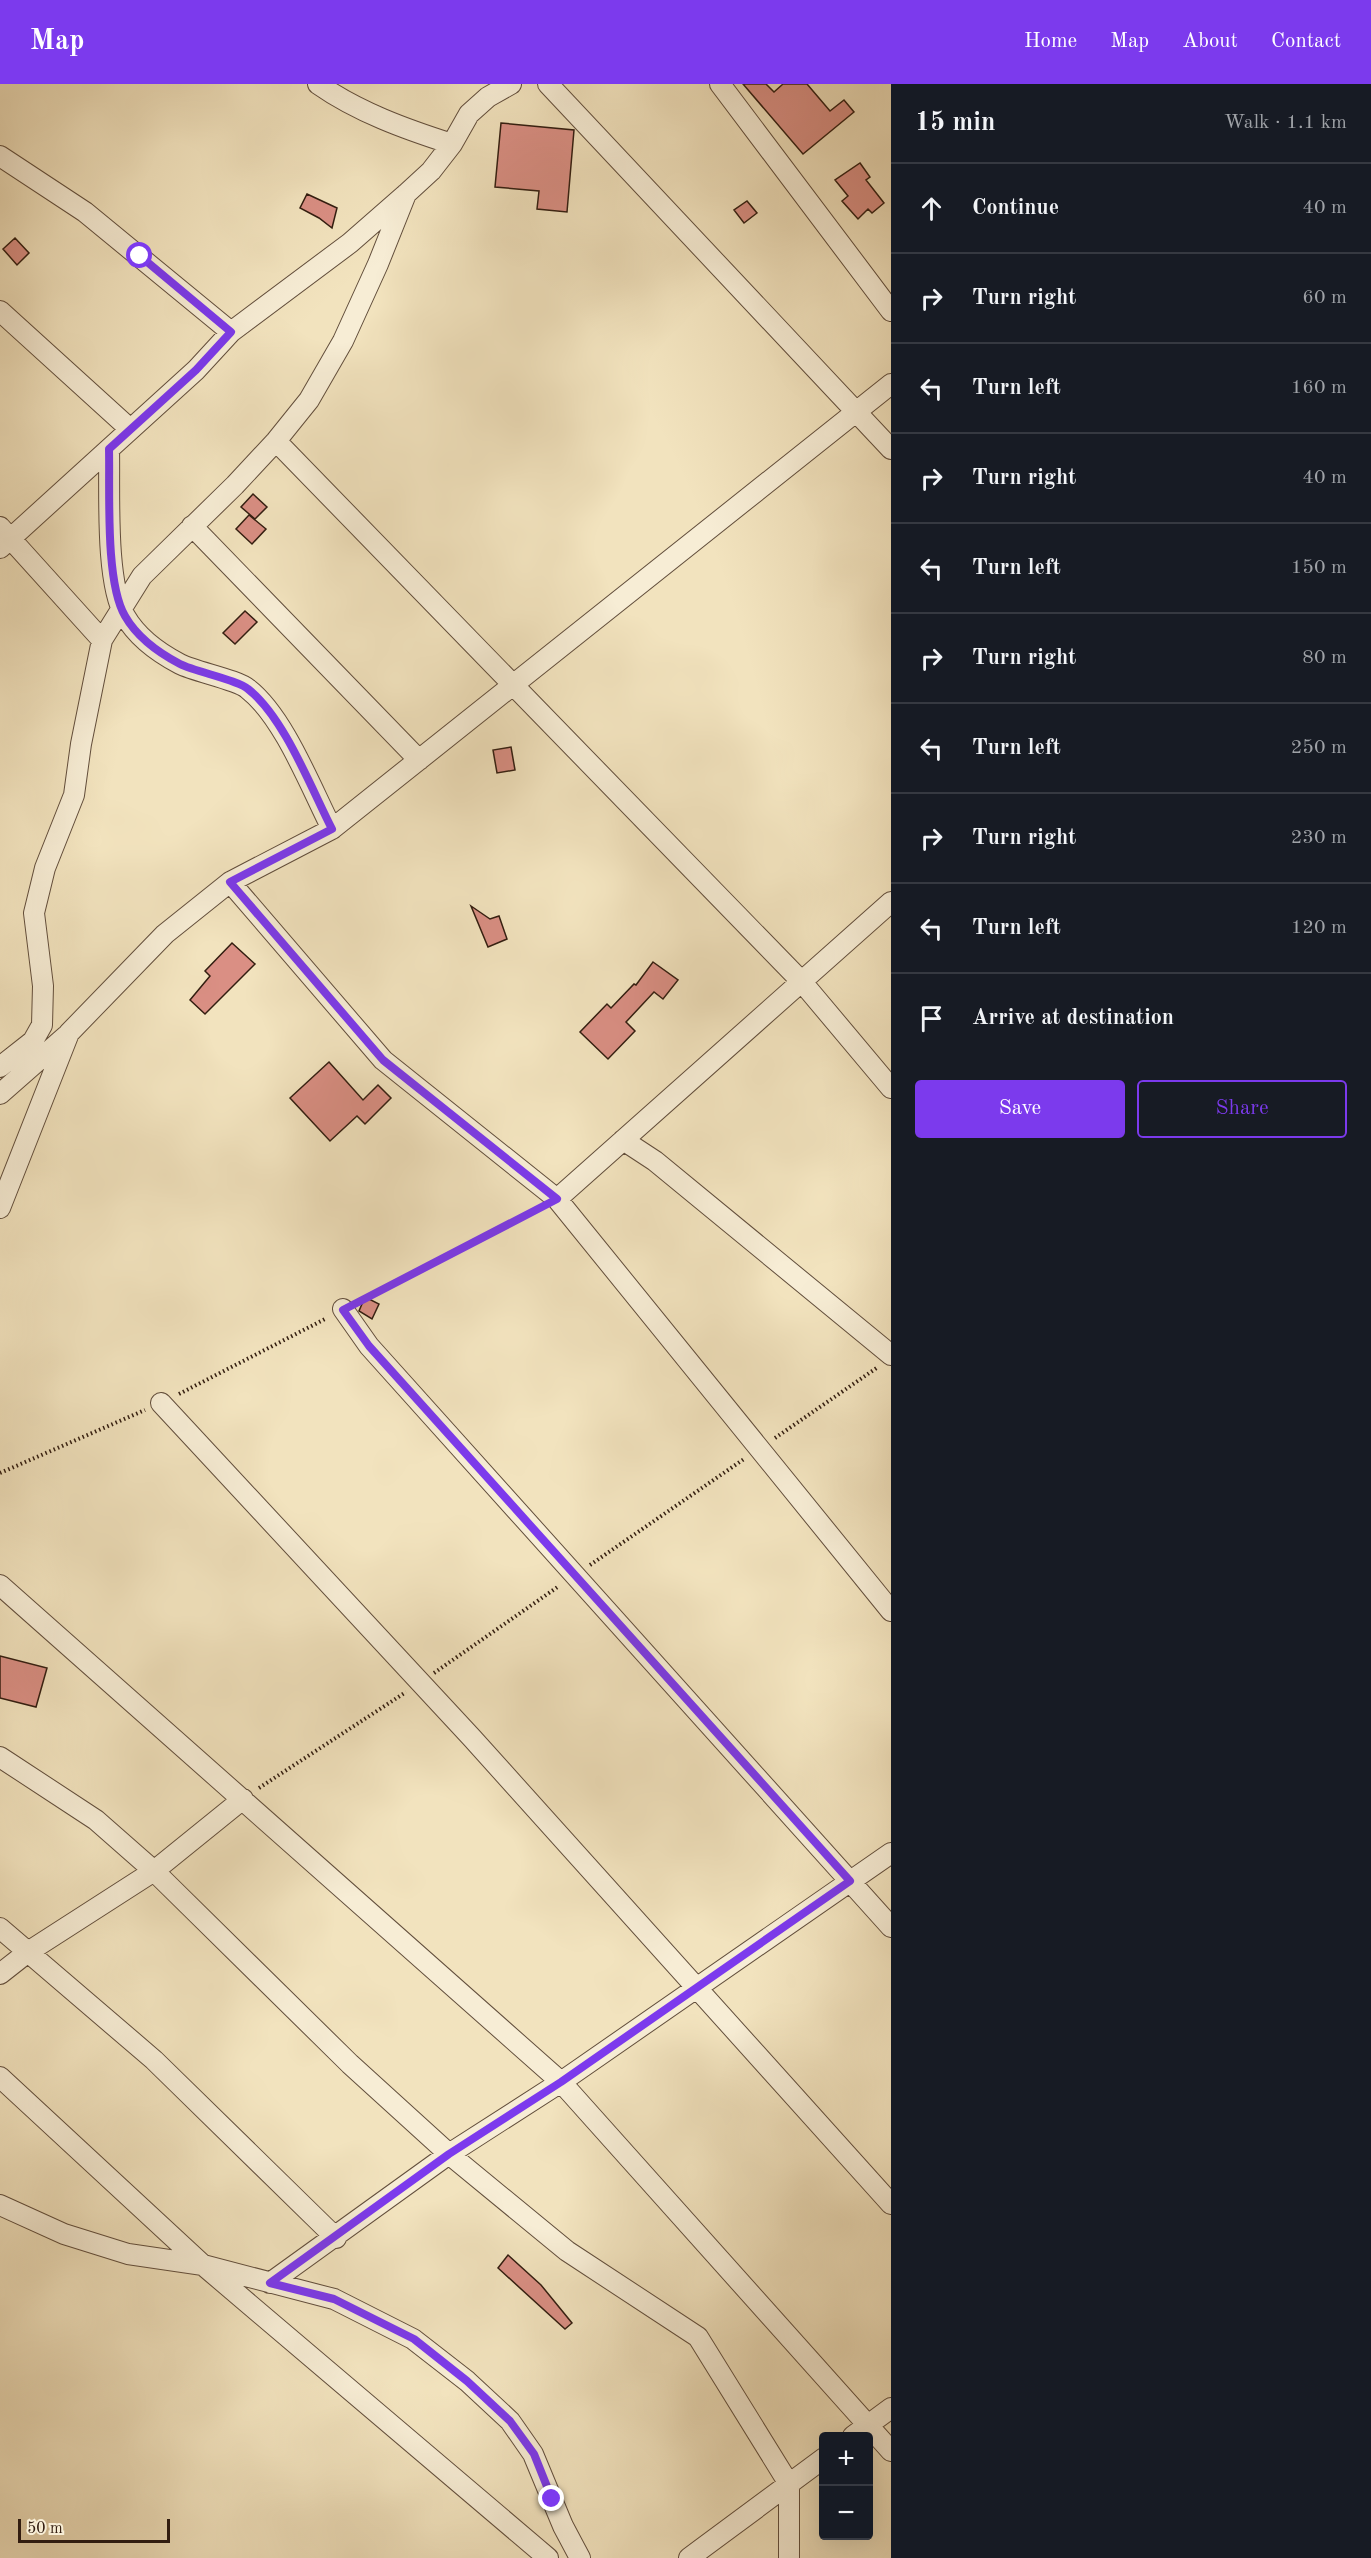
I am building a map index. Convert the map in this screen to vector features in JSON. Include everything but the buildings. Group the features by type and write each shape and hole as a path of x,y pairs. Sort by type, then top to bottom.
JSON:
{"street":[{"path":"318,84 344,101 408,130 452,144"},
{"path":"102,640 3,537 109,449 196,370 231,332 350,243 406,194 431,171 452,144 469,114 488,97 511,84"},
{"path":"548,84 891,449"},
{"path":"720,84 891,311"},
{"path":"0,156 85,212 231,332"},
{"path":"0,1067 33,1041 42,1025 43,986 34,913 45,868 74,795 81,744 102,640 142,576 235,485 276,441 309,400 343,341 378,264 406,194"},
{"path":"0,311 130,429"},
{"path":"0,1094 69,1033 165,934 230,882 332,829 891,384"},
{"path":"276,441 801,982 891,1089"},
{"path":"109,449 112,571 124,615 142,638 179,663 209,676 247,687 274,716 332,829"},
{"path":"192,526 419,760"},
{"path":"230,882 383,1060 557,1199 891,1611"},
{"path":"557,1199 891,902"},
{"path":"0,1208 69,1033"},
{"path":"623,1140 655,1161 891,1355"},
{"path":"343,1310 369,1346 891,1927"},
{"path":"160,1403 472,1738 891,2204"},
{"path":"0,1585 561,2082 861,2431 891,2451"},
{"path":"0,1756 96,1820 154,1871 350,2064 449,2154 567,2251 698,2337 789,2484 789,2558"},
{"path":"0,1974 28,1952 154,1871 243,1799"},
{"path":"270,2283 336,2238 449,2154 561,2082 891,1853"},
{"path":"0,1928 154,2060 336,2238"},
{"path":"0,2077 203,2265 548,2558"},
{"path":"0,2205 64,2234 128,2254 203,2265 334,2299 414,2339 467,2381 510,2421 534,2454 562,2526 580,2558"},
{"path":"861,2431 891,2408"},
{"path":"689,2558 819,2462"}],"path":[{"path":"0,1473 160,1403 557,1199"}],"route":[{"path":"140,256 231,332 196,370 109,449 112,571 124,615 142,638 179,663 209,676 247,687 274,716 332,829 230,882 383,1060 557,1199 343,1310 369,1346 850,1881 561,2082 449,2154 336,2238 270,2283 334,2299 414,2339 467,2381 510,2421 534,2454 552,2499"}]}
